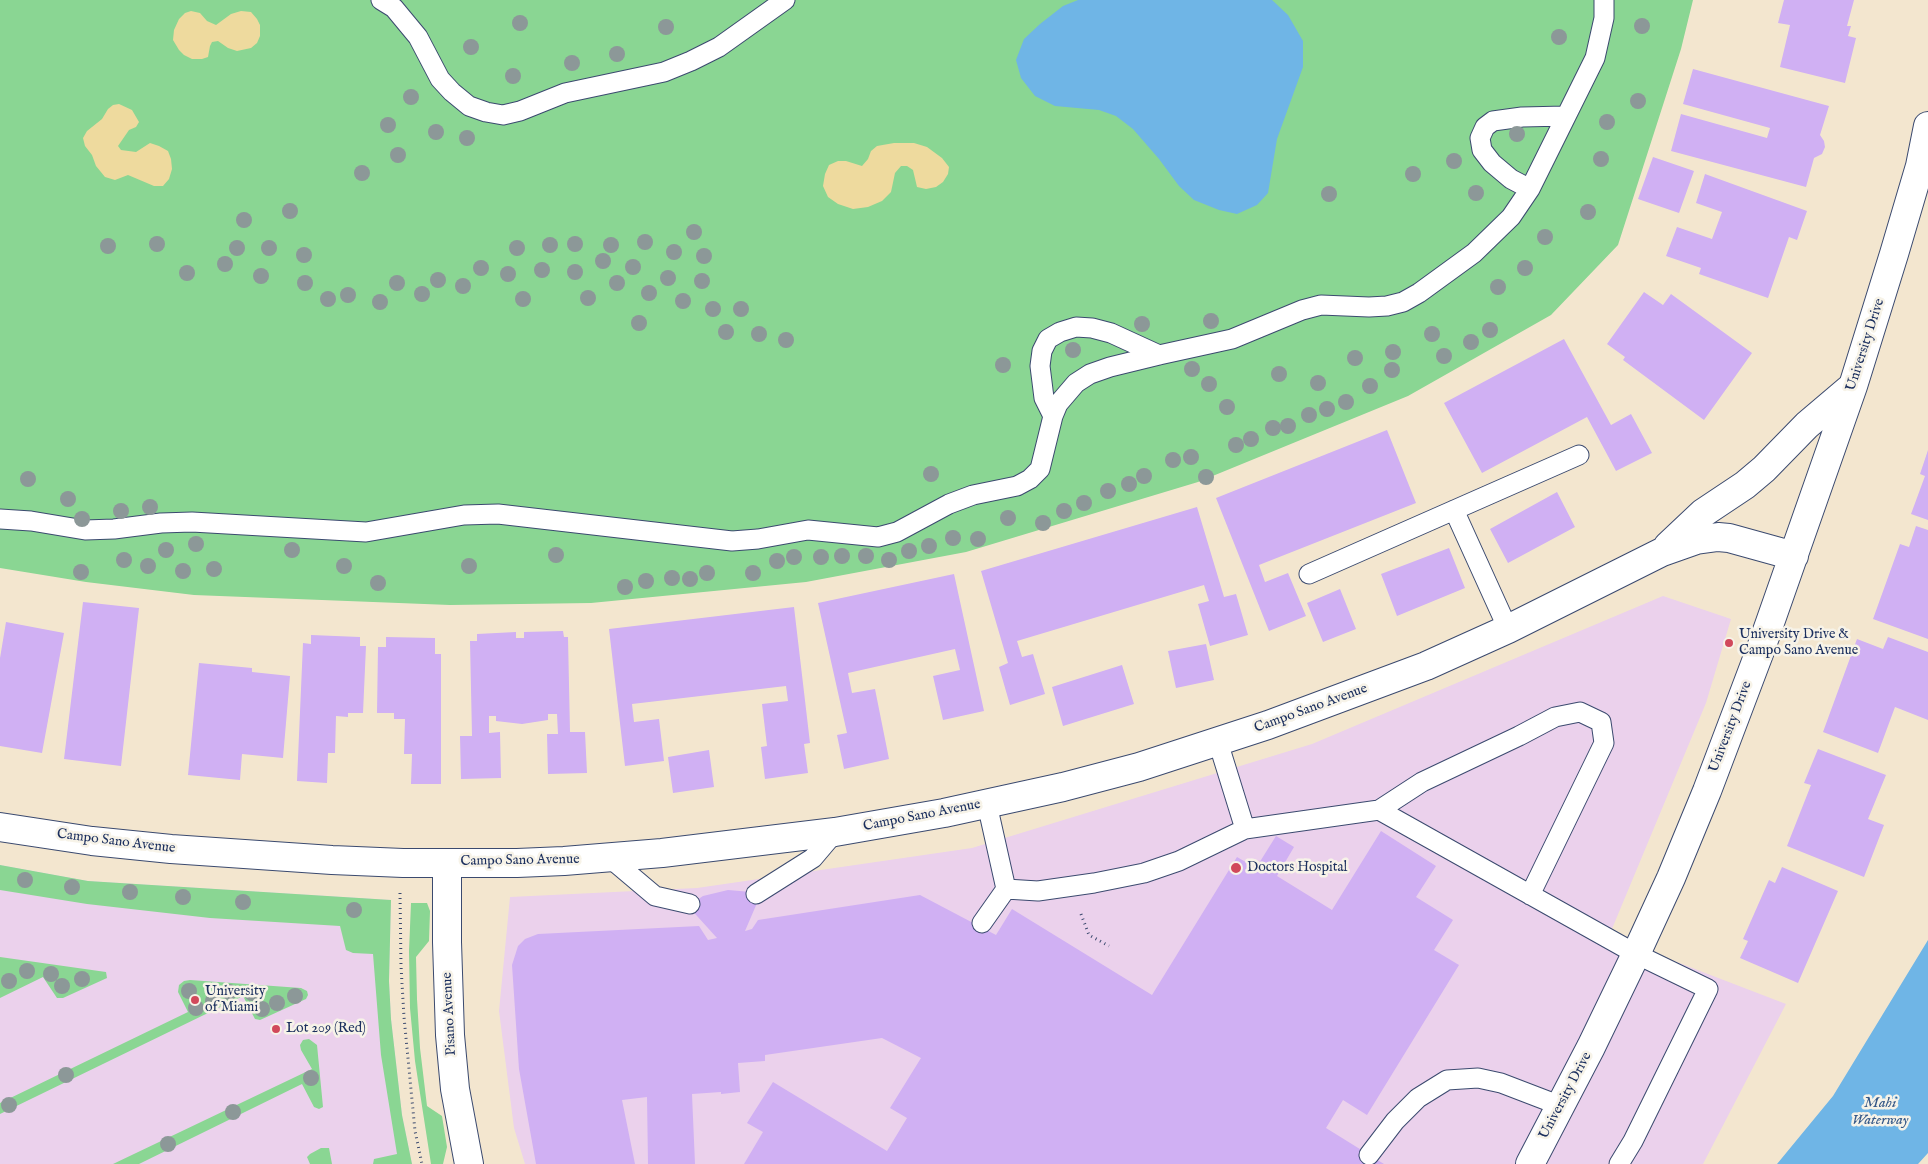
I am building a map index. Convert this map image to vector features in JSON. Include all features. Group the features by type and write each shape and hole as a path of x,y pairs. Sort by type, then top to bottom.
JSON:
{"street":[{"name":"University Drive","path":"1530,1164 1561,1106 1636,954 1671,878 1696,817 1794,556 1853,386 1900,236 1920,166 1928,126"},
{"path":"1662,552 1703,513 1745,485 1764,469 1807,425 1853,386"},
{"name":"Campo Sano Avenue","path":"0,827 92,840 210,852 332,860 517,864 610,858 834,832 987,804 1139,767 1218,742 1426,666 1508,629 1662,552 1696,540 1718,537 1738,539 1794,556"},
{"name":"Pisano Avenue","path":"447,863 450,1035 455,1089 469,1164"}],"lane":[{"path":"381,0 394,8 412,30 440,79 452,92 469,106 502,115 528,108 565,93 664,72 719,47 785,0"},
{"path":"0,519 31,521 85,530 192,522 366,532 464,515 498,514 732,541 758,539 808,530 878,537 897,532 950,504 973,495 1017,486 1030,479 1040,469 1052,416 1066,394 1076,383 1090,374 1159,355 1232,340 1302,310 1321,306 1387,306 1403,302 1419,293 1474,253 1511,217 1530,189 1595,58 1604,18 1604,0"},
{"path":"1530,189 1511,178 1492,163 1482,150 1480,138 1482,132 1492,121 1503,118 1565,116"},
{"path":"1052,416 1044,398 1040,366 1042,351 1048,339 1060,332 1076,327 1092,328 1111,333 1159,355"},
{"path":"1309,574 1579,455"},
{"path":"1454,510 1508,629"},
{"path":"1006,889 1038,891 1144,873 1179,860 1245,829 1379,810 1422,782 1555,717 1580,712 1601,722 1604,743 1530,895"},
{"path":"1218,742 1245,829"},
{"path":"982,923 1006,889 987,804"},
{"path":"1379,810 1636,954 1708,989 1633,1141 1619,1164"},
{"path":"756,894 813,858 834,832"},
{"path":"610,858 655,896 690,904"},
{"path":"1369,1155 1395,1121 1412,1104 1447,1080 1478,1078 1501,1083 1561,1106"}],"path":[{"path":"400,891 404,1017 415,1131 422,1164"},
{"path":"1075,915 1082,914 1089,935 1109,946"}],"shaded area":[{"name":"Doctors Hospital","path":"1663,596 1731,619 1706,703 1609,936 1786,1004 1703,1164 525,1164 514,1128 499,1011 510,897 697,888 972,848 1312,744"},
{"name":"University of Miami","path":"0,865 88,881 391,900 389,981 391,1019 402,1115 412,1164 0,1164"}],"green space":[{"path":"0,0 1693,0 1681,49 1618,245 1551,315 1408,396 1198,482 966,552 806,582 591,603 450,605 194,595 86,582 0,568"},
{"path":"0,865 88,881 391,900 389,981 391,1019 402,1115 412,1164 373,1164 374,1159 397,1154 381,1055 373,954 353,953 346,950 340,926 210,918 87,904 0,890"},
{"path":"411,903 427,903 430,911 429,941 416,957 417,999 420,1048 427,1106 442,1116 447,1147 443,1164 431,1164 415,1061 410,1008 409,951"},
{"path":"0,957 106,972 107,978 63,998 57,998 43,977 0,998"},
{"path":"184,981 301,988 307,991 308,995 306,999 260,1020 255,1019 243,996 0,1114 0,1103 188,1012 178,992 179,985"},
{"path":"309,1039 317,1045 323,1107 319,1109 314,1107 302,1084 139,1164 113,1164 312,1069 300,1045 303,1040"},
{"path":"321,1148 329,1148 332,1164 310,1164 307,1157"}],"sand":[{"path":"191,11 200,13 207,21 216,25 231,14 241,11 251,12 260,25 260,36 257,43 251,48 237,51 228,48 218,41 212,42 208,57 192,59 179,50 173,40 174,30 179,19 185,13"},
{"path":"119,104 132,110 139,122 136,127 129,130 118,146 121,150 136,152 150,143 168,151 172,169 169,179 163,186 154,186 128,175 115,180 105,177 96,166 92,155 85,146 83,138 87,131 102,119 108,109 113,105"},
{"path":"894,143 914,143 927,147 942,158 949,167 948,174 943,182 936,187 926,189 917,187 913,170 907,166 901,166 895,173 891,192 882,201 868,207 853,209 838,204 828,197 823,186 829,165 838,161 846,161 862,166 868,159 871,151 877,146"}],"water":[{"path":"1078,0 1272,0 1288,15 1303,41 1303,67 1277,139 1268,193 1257,205 1237,214 1219,210 1194,200 1179,186 1133,129 1116,116 1099,110 1055,106 1035,96 1021,78 1016,60 1024,39 1063,6"},
{"name":"Mahi Waterway","path":"1928,940 1928,1153 1918,1164 1777,1164 1833,1096"}],"building":[{"path":"1784,0 1854,0 1847,26 1851,26 1848,36 1856,38 1845,83 1780,67 1790,25 1778,23"},
{"path":"1693,69 1829,106 1820,135 1825,147 1822,154 1814,158 1806,187 1671,151 1681,114 1767,138 1770,128 1683,104"},
{"path":"1653,157 1694,171 1679,213 1638,199"},
{"path":"1705,174 1807,211 1797,240 1789,237 1768,298 1699,274 1701,268 1666,256 1677,227 1712,239 1722,212 1696,203"},
{"path":"1644,292 1663,305 1671,294 1752,353 1704,420 1623,360 1625,357 1607,344"},
{"path":"1564,339 1611,425 1631,414 1652,453 1616,471 1587,417 1482,473 1444,403"},
{"path":"1387,430 1416,503 1259,565 1265,582 1288,573 1306,616 1269,631 1216,498"},
{"path":"1928,450 1928,520 1911,514 1925,476 1920,474"},
{"path":"1557,492 1575,527 1508,563 1490,529"},
{"path":"1197,507 1224,597 1236,594 1248,635 1210,646 1198,604 1209,601 1204,585 1017,641 1022,657 1033,654 1045,694 1010,705 999,667 1008,663 981,571"},
{"path":"1916,526 1928,530 1928,639 1873,619 1900,544 1909,547"},
{"path":"1449,548 1465,588 1397,616 1381,574"},
{"path":"954,574 984,711 943,720 933,676 960,670 955,649 848,673 852,693 875,689 889,759 844,769 837,735 847,733 818,603"},
{"path":"1340,589 1356,629 1323,642 1307,603"},
{"path":"83,602 139,608 121,766 64,759"},
{"path":"794,607 810,743 804,744 808,773 765,779 761,747 767,746 762,704 788,701 786,686 632,704 634,722 659,719 664,761 625,766 609,629"},
{"path":"6,622 64,633 42,753 0,746 0,658"},
{"path":"563,631 564,637 568,637 570,732 585,732 587,773 548,774 547,734 558,734 557,714 548,714 548,720 522,724 496,721 496,716 489,716 489,733 500,732 501,778 461,779 460,736 472,736 470,641 477,641 477,634 516,632 516,638 524,638 524,632"},
{"path":"311,635 360,637 360,646 366,646 363,713 348,713 348,717 336,716 335,753 328,753 327,783 297,781 303,643 311,644"},
{"path":"386,637 435,638 435,654 441,654 441,784 411,784 412,754 404,754 405,719 394,719 394,713 377,713 378,647 386,647"},
{"path":"1888,637 1928,652 1928,720 1895,707 1878,753 1823,732 1857,639 1883,649"},
{"path":"1206,644 1214,680 1176,688 1168,651"},
{"path":"199,663 252,668 252,672 290,676 283,758 242,754 240,780 188,775"},
{"path":"1122,665 1134,704 1063,726 1052,687"},
{"path":"1818,749 1886,775 1868,819 1884,825 1864,877 1787,846 1811,785 1804,783"},
{"path":"709,750 714,787 673,793 668,757"},
{"path":"1381,831 1436,866 1416,897 1453,920 1434,950 1459,965 1367,1115 1343,1100 1326,1128 1384,1164 744,1164 763,1132 747,1123 773,1082 887,1151 907,1118 890,1108 921,1058 882,1038 765,1055 765,1061 738,1063 740,1092 692,1094 695,1164 648,1164 647,1097 622,1100 635,1164 536,1164 519,1069 512,965 518,946 525,939 538,934 699,926 708,940 717,938 688,906 703,896 728,890 751,892 760,896 745,931 752,929 758,920 920,895 996,935 1012,909 1152,995 1237,857 1256,868 1276,836 1294,847 1277,876 1332,910"},
{"path":"1782,867 1838,891 1798,983 1740,958 1748,941 1743,939 1769,880 1775,883"}],"place":[{"name":"University Drive & Campo Sano Avenue","path":"1729,643"},
{"name":"Doctors Hospital","path":"1236,868"},
{"name":"University of Miami","path":"195,1000"},
{"name":"Lot 209 (Red)","path":"276,1029"}]}
